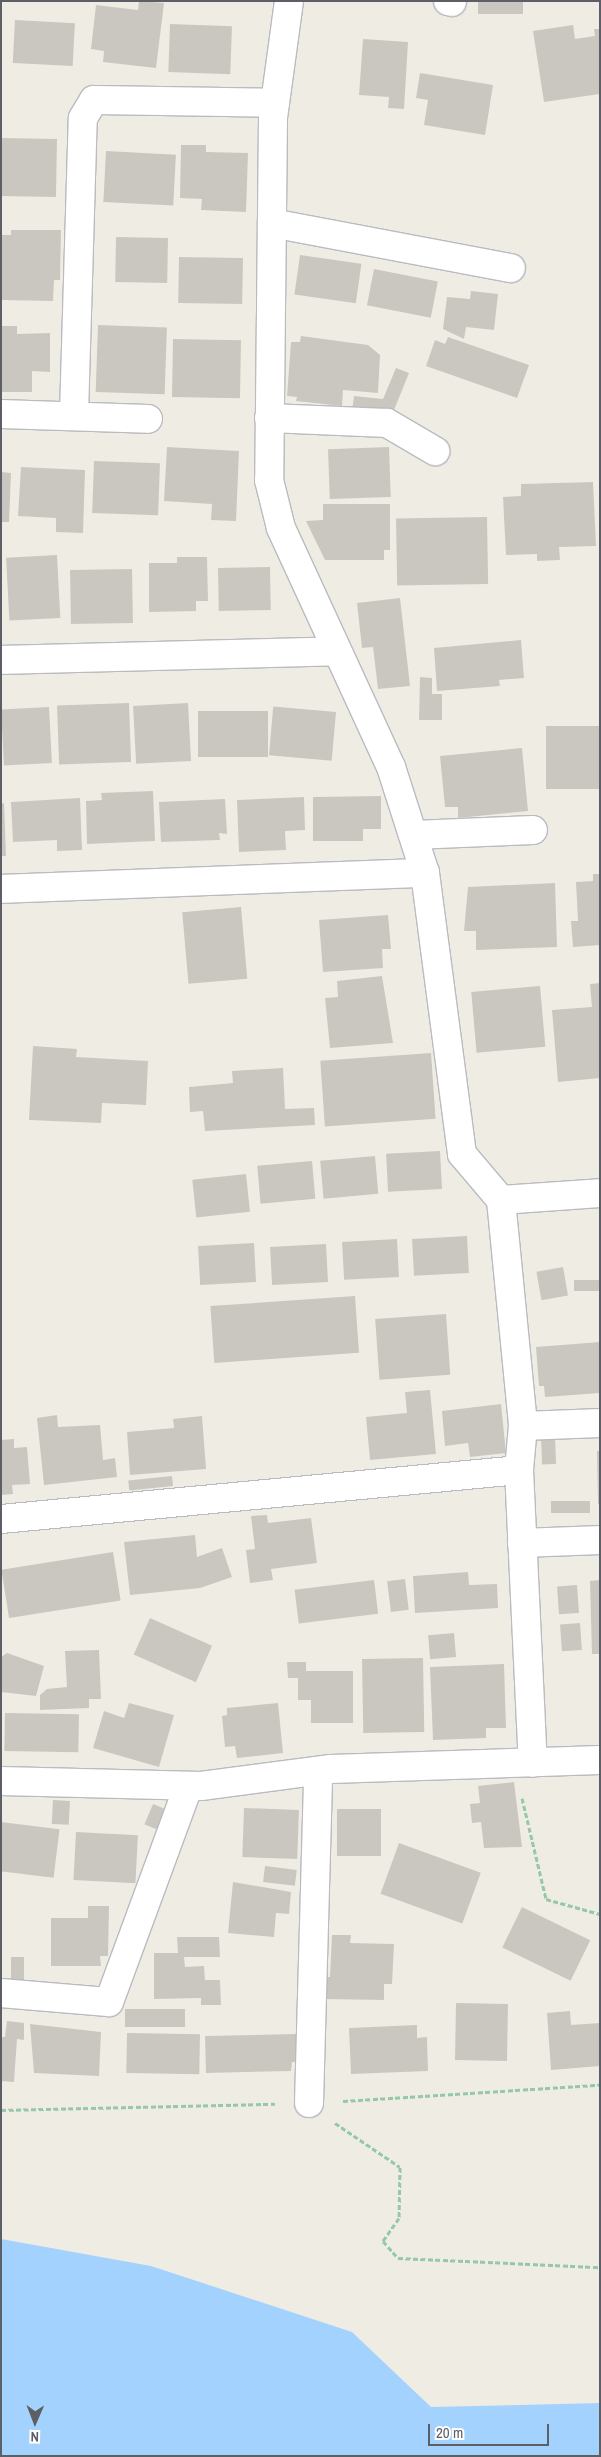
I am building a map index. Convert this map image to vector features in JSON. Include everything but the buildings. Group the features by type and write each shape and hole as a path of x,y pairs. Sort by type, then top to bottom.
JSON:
{"street":[{"path":"289,1 275,103 269,480 281,528 334,651 391,767 413,835 425,873 462,1154 501,1200 523,1426 519,1470 522,1543 524,1763"},
{"path":"448,1 452,2"},
{"path":"74,414 83,118 94,100 275,103"},
{"path":"272,223 511,268"},
{"path":"1,414 74,414 148,419"},
{"path":"269,418 387,423 435,451"},
{"path":"1,660 334,651"},
{"path":"413,835 533,830"},
{"path":"1,889 425,873"},
{"path":"501,1200 600,1193"},
{"path":"523,1426 600,1423"},
{"path":"1,1520 519,1470"},
{"path":"522,1543 600,1540"},
{"path":"1,1781 188,1787 318,1772 600,1760"},
{"path":"309,2103 318,1772"},
{"path":"1,1993 109,2002 188,1787"}],"path":[{"path":"524,1763 546,1899 600,1914"},
{"path":"1,2110 309,2103 600,2084"},
{"path":"309,2103 400,2167 400,2218 383,2242 398,2258 600,2267"}],"water":[{"path":"1,2239 151,2266 352,2332 431,2407 600,2403 600,2456 1,2456"}]}
